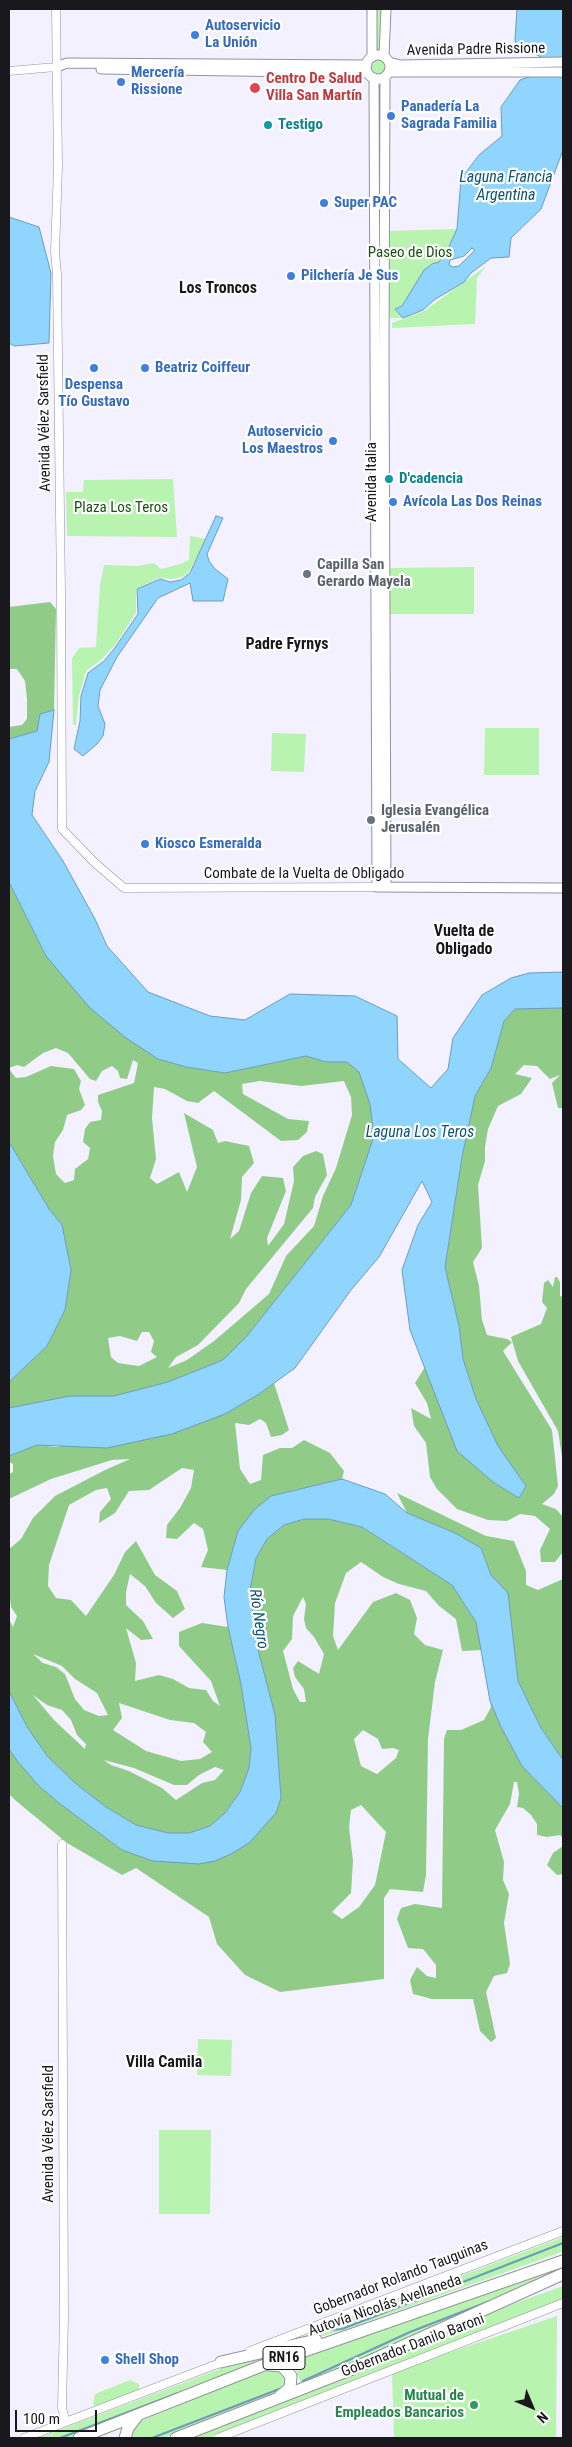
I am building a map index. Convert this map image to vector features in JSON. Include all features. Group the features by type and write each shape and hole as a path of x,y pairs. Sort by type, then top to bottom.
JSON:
{"highway":[{"path":"491,2286 563,2255"},
{"name":"Autovía Nicolás Avellaneda","path":"79,2438 264,2365 563,2261"},
{"name":"RN16","path":"176,2438 350,2370 563,2274"},
{"path":"520,2294 563,2279"},
{"path":"221,2362 374,2326"},
{"path":"264,2365 282,2366 291,2376 290,2388 275,2400"},
{"path":"125,2438 128,2428 139,2414"}],"main road":[{"name":"Avenida Italia","path":"372,9 370,68 382,887"},
{"path":"386,9 387,60"},
{"name":"Avenida Italia","path":"382,887 387,60"},
{"name":"Avenida Padre Rissione","path":"370,68 387,60 400,65 543,62 562,67"},
{"path":"58,67 76,63 370,68"},
{"name":"Avenida Padre Rissione","path":"370,68 387,75 544,72 562,67"},
{"name":"Combate de la Vuelta de Obligado","path":"382,887 563,888"}],"street":[{"name":"Avenida Vélez Sarsfield","path":"56,9 58,167 55,252 57,274 61,593 61,781 62,829 66,835"},
{"path":"9,71 58,67"},
{"name":"Combate de la Vuelta de Obligado","path":"66,835 124,888 382,887"},
{"name":"Avenida Vélez Sarsfield","path":"62,1844 64,2317 62,2408 66,2422"},
{"name":"Gobernador Rolando Tauguinas","path":"24,2438 563,2231"},
{"name":"Gobernador Danilo Baroni","path":"218,2438 563,2303"}],"green space":[{"path":"376,9 382,9 382,50 376,50"},
{"path":"378,60 384,62 386,68 384,74 378,76 372,74 370,68 372,62"},
{"name":"Paseo de Dios","path":"457,229 446,253 439,262 432,264 424,270 402,306 395,308 403,318 388,318 387,231"},
{"path":"486,266 477,278 475,324 392,328 392,323 424,311"},
{"name":"Plaza Los Teros","path":"173,479 177,537 67,536 66,492 83,492 84,480"},
{"path":"190,536 206,539 189,572 182,577 172,579 158,578 136,589 136,613 115,645 101,660 86,671 79,696 76,725 73,725 72,658 79,648 96,647 100,585 104,565 137,566 154,563 161,569 180,564 189,560"},
{"path":"474,567 474,614 389,614 389,568"},
{"path":"50,602 56,609 54,710 40,714 38,731 9,739 9,727 22,725 27,719 27,699 25,681 17,669 9,669 9,607"},
{"path":"485,728 539,728 539,775 484,775"},
{"path":"272,733 306,734 304,772 271,771"},
{"path":"9,882 46,956 158,1059 186,1067 225,1073 306,1056 326,1062 347,1062 359,1071 370,1104 374,1136 351,1205 247,1336 223,1360 168,1382 114,1396 70,1396 9,1408 9,1382 47,1346 65,1310 71,1270 62,1225 49,1209 9,1142 9,1069 16,1078 26,1077 51,1066 74,1069 81,1081 79,1089 85,1105 81,1110 67,1115 63,1130 55,1142 53,1156 56,1174 65,1183 74,1180 75,1169 88,1159 90,1148 83,1142 85,1129 90,1122 101,1120 102,1111 98,1102 98,1095 134,1083 138,1063 133,1060 127,1079 120,1078 118,1071 112,1066 102,1071 96,1081 90,1079 68,1053 56,1048 43,1053 24,1067 17,1065 9,1068","holes":["260,1081 301,1086 344,1081 351,1097 352,1115 336,1168 323,1196 314,1226 286,1256 269,1294 214,1341 187,1360 168,1368 176,1357 198,1345 239,1303 246,1289 313,1208 315,1197 327,1175 323,1154 316,1151 303,1156 293,1167 294,1181 284,1224 268,1246 267,1238 286,1191 283,1178 262,1176 251,1193 239,1231 230,1239 241,1200 242,1177 254,1163 249,1146 225,1141 218,1143 213,1130 184,1113 197,1167 187,1192 179,1172 157,1184 150,1178 156,1159 152,1118 154,1087 165,1089 187,1101 198,1103 214,1091 281,1141 298,1140 307,1132 309,1121 288,1119 243,1094 242,1084","142,1332 149,1332 154,1341 151,1352 157,1357 139,1366 118,1363 111,1357 108,1338 120,1336 137,1341"]},
{"path":"553,1006 563,1008 563,1108 558,1108 552,1083 560,1075 550,1079 537,1066 524,1065 515,1074 532,1078 521,1094 498,1106 488,1129 485,1161 478,1185 482,1248 473,1262 479,1286 482,1320 487,1335 507,1339 512,1342 503,1351 552,1430 558,1486 554,1494 542,1504 556,1509 563,1517 563,1552 555,1562 541,1562 540,1550 550,1529 535,1516 520,1514 507,1521 488,1520 457,1509 437,1489 430,1477 426,1443 414,1426 411,1408 431,1419 427,1403 415,1383 425,1367 438,1401 493,1482 519,1498 526,1486 498,1446 476,1399 463,1359 459,1326 445,1267 462,1157 475,1096 491,1068 504,1021 515,1009"},
{"path":"555,1277 560,1282 560,1296 563,1297 563,1463 558,1431 518,1361 511,1337 541,1324 547,1308 542,1302 544,1283 548,1280 553,1287"},
{"path":"274,1383 289,1430 282,1435 271,1437 266,1423 260,1419 249,1425 235,1423 240,1469 250,1484 261,1480 263,1455 280,1448 292,1448 304,1440 330,1453 344,1471 342,1479 271,1496 238,1531 227,1570 201,1567 208,1550 203,1529 194,1523 177,1539 166,1538 167,1525 180,1508 191,1488 194,1470 182,1468 149,1490 129,1491 115,1513 99,1523 100,1512 111,1499 107,1488 96,1490 69,1505 49,1565 48,1586 56,1598 71,1600 86,1616 114,1575 125,1552 136,1541 155,1575 177,1591 185,1609 173,1618 156,1603 145,1586 130,1574 126,1592 126,1605 143,1621 153,1639 141,1640 126,1628 136,1663 135,1681 159,1675 173,1679 189,1688 206,1690 213,1701 220,1706 211,1681 179,1646 179,1632 202,1623 228,1627 241,1684 251,1748 249,1768 240,1792 225,1813 210,1826 189,1833 168,1833 136,1825 106,1807 75,1783 48,1757 27,1727 9,1691 9,1619 13,1627 17,1616 11,1607 9,1549 21,1539 33,1518 55,1496 130,1459 112,1460 51,1479 9,1499 9,1474 13,1472 13,1464 9,1462 9,1456 37,1445 57,1447 259,1394","holes":["33,1654 62,1666 75,1679 97,1693 108,1715 99,1716 84,1710 75,1699 65,1674 56,1667 43,1663","33,1695 47,1705 62,1710 71,1720 77,1735 86,1744 85,1749 54,1720","119,1703 170,1720 194,1723 206,1732 203,1742 212,1752 200,1759 181,1761 146,1751 113,1730 122,1718","104,1760 134,1768 174,1785 187,1785 199,1775 215,1767 224,1770 215,1780 202,1783 176,1800 162,1788 129,1771 111,1765"]},
{"path":"397,1493 486,1536 514,1541 526,1571 526,1585 538,1590 563,1579 563,1760 541,1728 518,1681 508,1594 491,1575 481,1548 455,1533 407,1513"},
{"path":"304,1519 328,1519 362,1527 452,1585 476,1622 482,1650 462,1651 456,1619 439,1606 426,1591 399,1584 383,1577 361,1562 346,1573 335,1603 333,1636 338,1650 373,1602 396,1593 410,1600 417,1618 414,1634 425,1645 443,1650 435,1682 428,1739 426,1875 423,1892 390,1889 384,1898 384,1979 280,1992 245,1975 217,1944 209,1917 136,1868 122,1875 67,1843 15,1800 9,1794 9,1749 38,1785 59,1803 122,1850 153,1861 281,1798 275,1715 256,1642 250,1590 256,1558 267,1539 284,1525","holes":["303,1597 306,1604 304,1619 306,1628 324,1654 319,1674 298,1661 293,1668 295,1677 304,1689 306,1702 300,1702 293,1689 283,1651 292,1639 293,1616","363,1730 378,1739 382,1749 393,1748 399,1750 396,1758 377,1774 361,1766 354,1739","361,1805 386,1832 375,1885 359,1907 342,1919 332,1912 351,1893 353,1861 349,1827 351,1810"]},
{"path":"490,1701 522,1766 563,1808 563,1838 560,1835 547,1837 537,1835 537,1824 531,1815 523,1808 517,1807 519,1794 517,1782 514,1782 510,1804 495,1830 504,1862 503,1880 509,1894 504,1923 510,1964 507,1973 494,1976 486,1992 496,2038 491,2042 480,2031 473,1999 432,1999 413,1994 410,1980 417,1967 427,1976 436,1978 436,1965 423,1949 408,1948 397,1919 401,1908 415,1904 442,1908 444,1739 447,1730 461,1730 484,1720 491,1707"},
{"path":"563,1846 563,1874 557,1875 547,1865 553,1853"},
{"path":"198,2039 232,2040 231,2076 197,2075"},
{"path":"159,2130 211,2130 210,2214 159,2214"},
{"path":"563,2237 563,2251 559,2253 347,2329 244,2359"},
{"path":"563,2268 350,2366 301,2383 296,2370 287,2362"},
{"path":"563,2286 563,2300 209,2438 190,2438 333,2383 485,2314"},
{"name":"Mutual de Empleados Bancarios","path":"557,2316 556,2438 394,2438 392,2372"},
{"path":"290,2352 71,2438 38,2438 220,2369"},
{"path":"272,2367 277,2367 288,2379 283,2389 163,2438 128,2438 134,2424"},
{"path":"130,2380 139,2384 139,2391 96,2407 93,2404 95,2394"}],"water":[{"name":"Laguna Francia Argentina","path":"517,9 563,9 563,57 560,60 559,74 563,75 563,150 541,209 511,238 509,257 491,258 471,273 464,282 434,300 423,310 403,318 395,309 402,306 424,270 432,264 439,262 446,253 457,229 461,179 479,155 502,136 501,107 520,80 544,72 543,58 527,50 517,54 515,40","holes":["472,248 475,250 459,266 453,267 449,265 450,260 464,256"]},
{"path":"9,217 39,227 51,273 49,343 14,346 9,343"},
{"path":"216,516 223,518 207,554 209,561 215,569 228,579 223,601 193,601 190,583 158,598 117,657 100,690 98,706 105,724 103,736 83,756 74,749 80,721 81,696 88,673 104,661 138,614 137,589 160,579 170,582 181,580 190,573"},
{"name":"Laguna Los Teros","path":"54,710 49,762 35,791 32,815 63,861 95,919 107,946 148,992 210,1016 245,1020 290,994 355,996 397,1016 398,1059 431,1088 448,1069 453,1038 482,995 511,978 529,973 563,972 563,1008 515,1009 504,1021 491,1068 475,1096 462,1157 445,1267 459,1326 463,1359 476,1399 498,1446 526,1486 519,1498 493,1482 457,1451 410,1330 402,1270 418,1225 432,1202 422,1181 379,1257 351,1290 295,1368 259,1394 225,1414 172,1434 107,1448 37,1445 9,1456 9,1408 70,1396 114,1396 168,1382 223,1360 247,1336 351,1205 374,1136 370,1104 359,1072 347,1062 326,1062 306,1056 225,1073 186,1067 158,1059 126,1038 89,1007 46,956 9,882 9,739 37,731 40,714"},
{"path":"9,1142 49,1209 62,1225 71,1270 65,1310 47,1346 9,1382"},
{"path":"342,1479 385,1494 407,1513 455,1533 481,1548 491,1575 508,1593 518,1681 541,1728 563,1760 563,1808 522,1766 501,1727 490,1701 476,1622 452,1585 362,1527 328,1519 304,1519 284,1525 267,1539 256,1558 250,1590 256,1642 275,1715 281,1798 276,1813 249,1843 215,1861 199,1864 153,1861 122,1850 38,1785 9,1749 9,1691 27,1727 48,1757 75,1783 106,1807 136,1825 168,1833 189,1833 210,1826 225,1813 240,1792 249,1768 251,1748 224,1597 227,1570 238,1531 254,1510 271,1496"}],"waterway":[{"path":"332,2330 342,2329 563,2243"},
{"path":"303,2381 410,2332 490,2301"},
{"path":"152,2438 282,2388"},
{"path":"60,2438 178,2393"}],"place":[{"name":"Autoservicio La Unión","path":"195,35"},
{"name":"Mercería Rissione","path":"121,82"},
{"name":"Centro De Salud Villa San Martín","path":"255,88"},
{"name":"Panadería La Sagrada Familia","path":"391,116"},
{"name":"Testigo","path":"268,125"},
{"name":"Super PAC","path":"324,203"},
{"name":"Pilchería Je Sus","path":"291,276"},
{"name":"Despensa Tío Gustavo","path":"94,368"},
{"name":"Beatriz Coiffeur","path":"145,368"},
{"name":"Autoservicio Los Maestros","path":"333,441"},
{"name":"D'cadencia","path":"389,479"},
{"name":"Avícola Las Dos Reinas","path":"393,502"},
{"name":"Capilla San Gerardo Mayela","path":"307,574"},
{"name":"Iglesia Evangélica Jerusalén","path":"371,820"},
{"name":"Kiosco Esmeralda","path":"145,844"},
{"name":"Shell Shop","path":"105,2360"},
{"name":"Mutual de Empleados Bancarios","path":"474,2405"}],"district":[{"name":"Los Troncos","path":"218,289"},
{"name":"Padre Fyrnys","path":"287,645"},
{"name":"Vuelta de Obligado","path":"464,941"},
{"name":"Villa Camila","path":"164,2063"}],"water label":[{"name":"Río Negro","path":"258,1619"}]}
